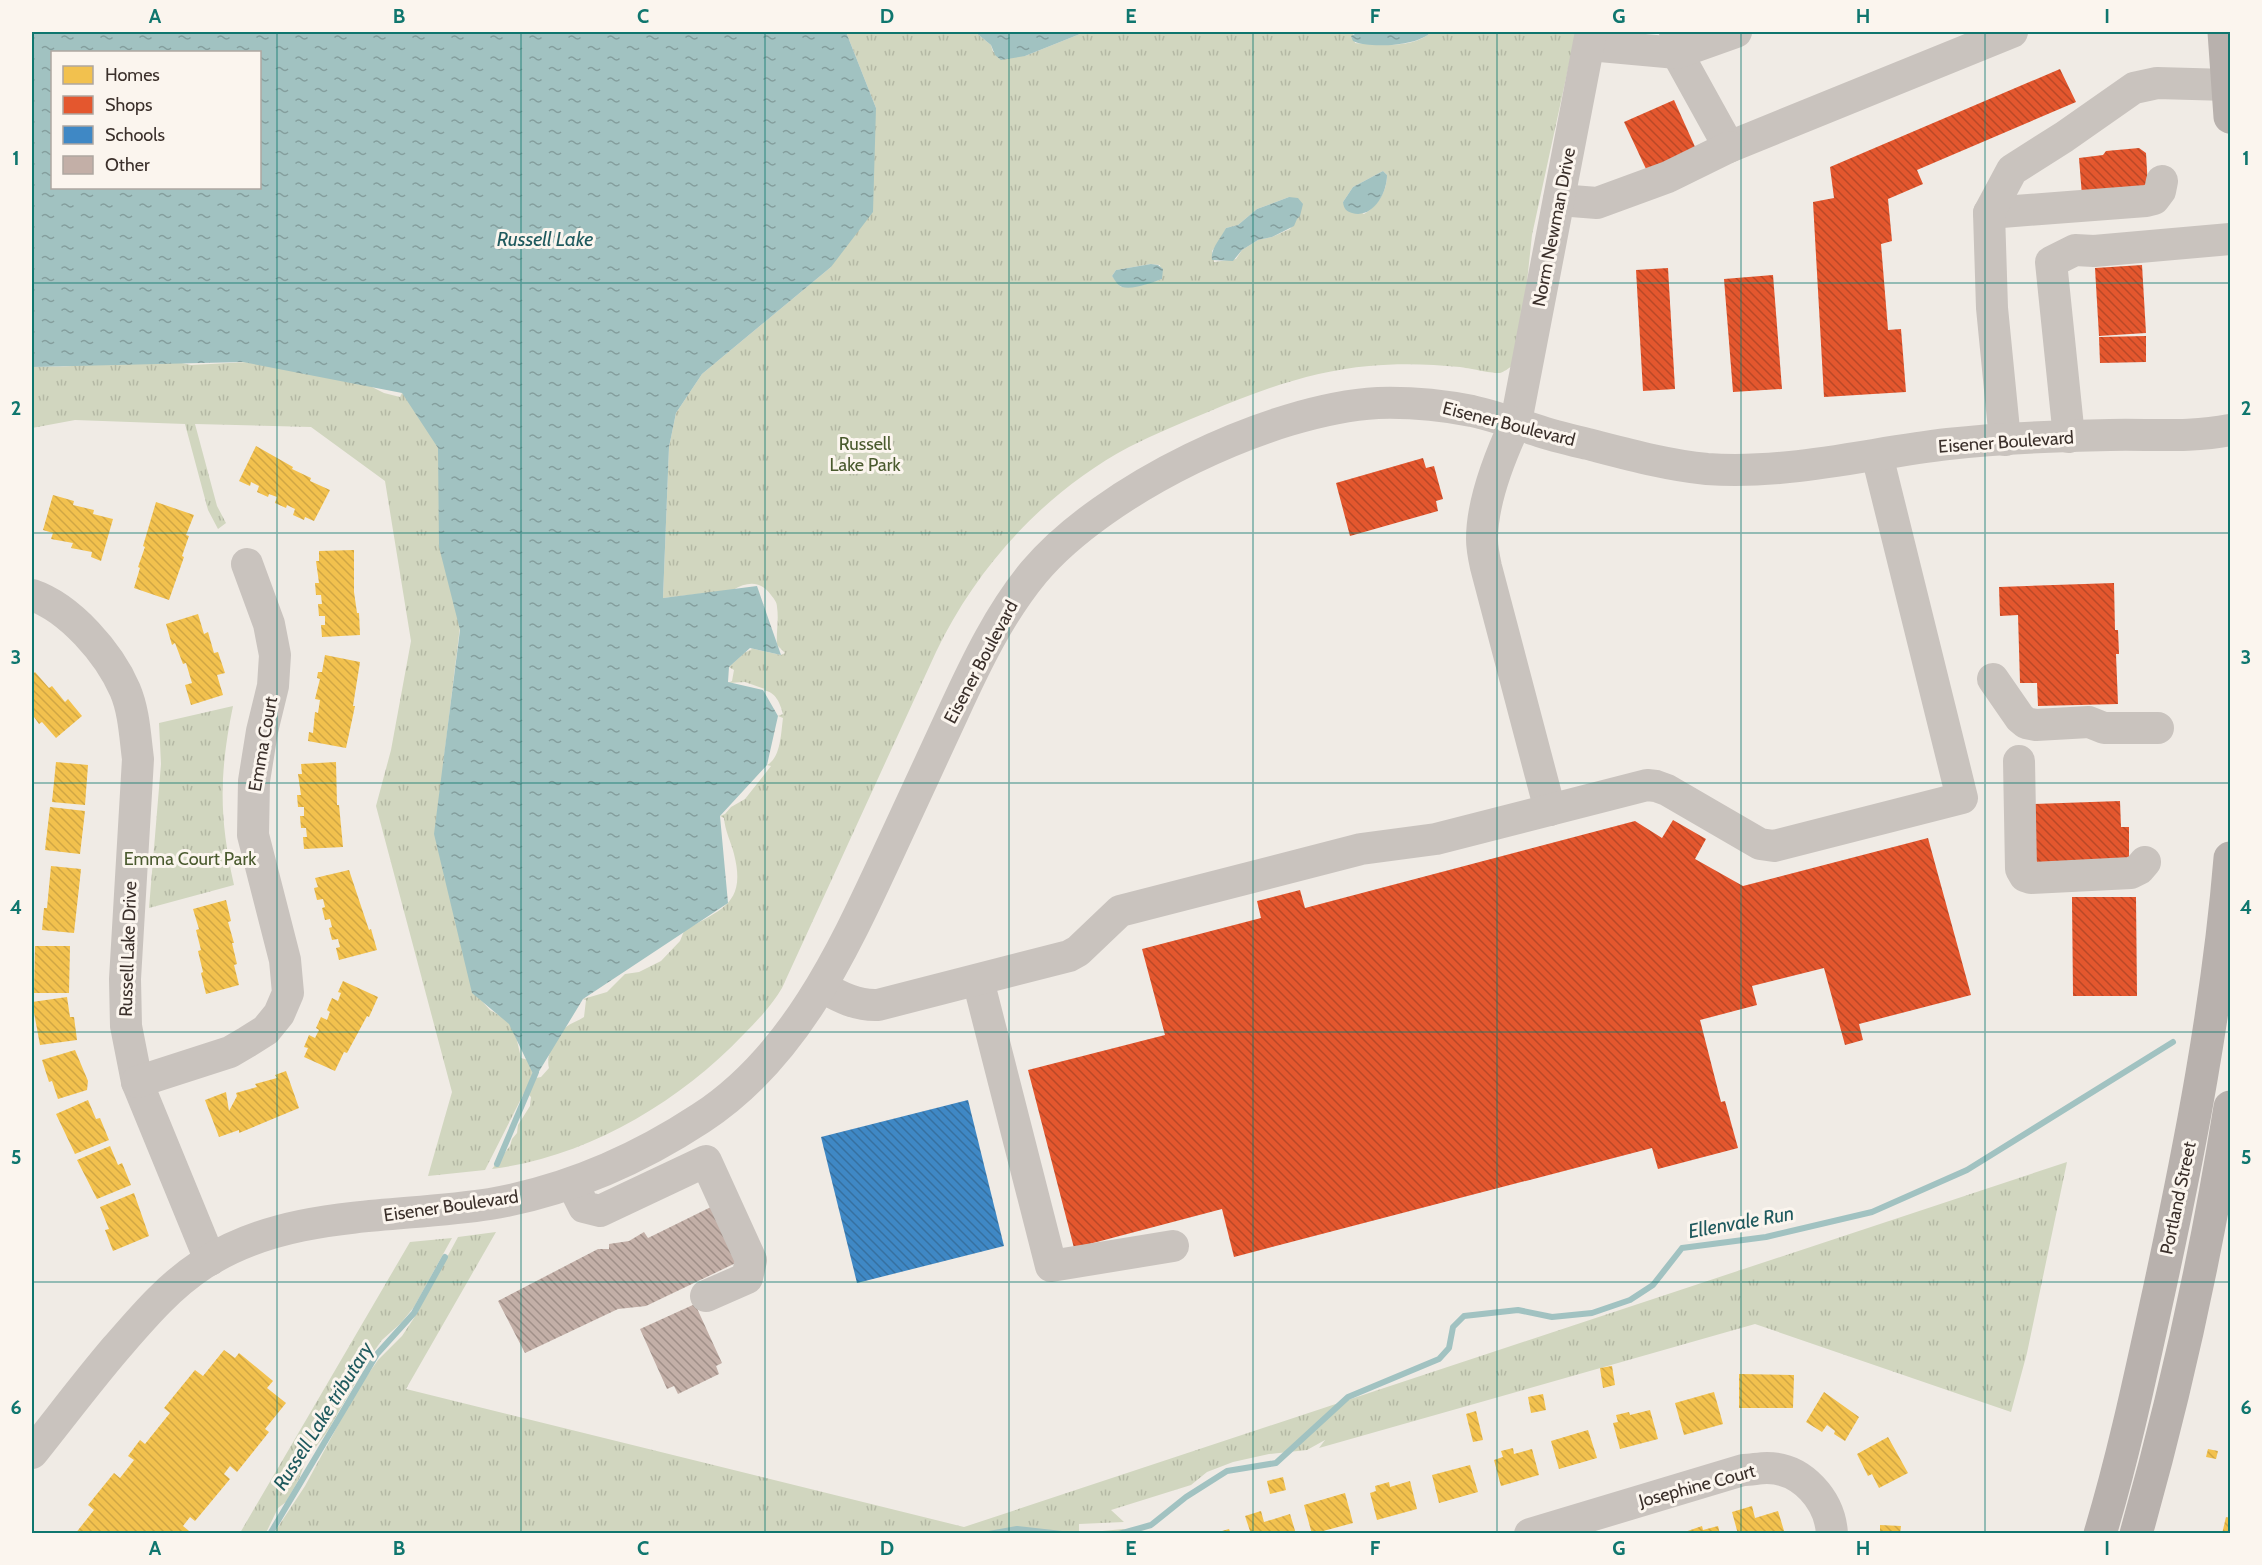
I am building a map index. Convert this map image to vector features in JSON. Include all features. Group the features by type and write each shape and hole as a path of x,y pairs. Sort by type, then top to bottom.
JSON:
{"main road":[{"path":"2224,32 2230,117"},
{"name":"Portland Street","path":"2100,1533 2119,1471 2186,1169 2226,909 2230,858"},
{"name":"Portland Street","path":"2136,1533 2160,1449 2213,1215 2225,1180 2230,1107"}],"street":[{"path":"1590,38 1676,42 1736,32"},
{"path":"1559,200 1597,203 1668,177 1729,147 2012,32"},
{"name":"Norm Newman Drive","path":"1550,810 1486,567 1482,541 1483,519 1500,455 1516,422 1590,38"},
{"path":"1676,42 1729,147"},
{"path":"2005,440 1992,308 1989,213 2012,170 2134,88 2157,83 2228,85"},
{"path":"1989,213 2146,201 2154,199 2160,191 2162,181"},
{"path":"2069,437 2051,262 2075,250 2094,251 2230,239"},
{"name":"Eisener Boulevard","path":"32,1453 98,1369 155,1303 179,1281 210,1260 251,1240 290,1227 334,1220 495,1203 572,1183 619,1166 678,1134 712,1111 781,1046 822,987 857,921 975,665 1012,600 1036,569 1057,548 1124,496 1173,467 1291,420 1334,409 1374,403 1425,403 1472,411 1516,422 1540,432 1630,455 1710,469 1788,466 1949,444 2069,437 2209,434 2230,430"},
{"path":"822,987 846,1000 864,1006 878,1005 1069,956 1078,951 1120,911 1368,847 1436,839 1637,787 1656,786 1667,790 1760,844 1774,846 1962,798 1877,455"},
{"name":"Emma Court","path":"137,1082 230,1052 247,1042 266,1030 279,1014 288,993 285,960 253,836 254,781 262,731 273,686 275,655 269,624 247,564"},
{"name":"Russell Lake Drive","path":"32,595 45,600 74,619 108,660 126,690 134,723 138,759 125,979 126,1026 137,1082 210,1260"},
{"path":"1994,679 2020,718 2026,723 2036,725 2088,722 2104,728 2158,728"},
{"path":"2019,761 2021,869 2025,876 2031,878 2131,873 2145,862"},
{"path":"978,980 1051,1266 1173,1246"},
{"path":"678,1134 694,1166"},
{"path":"572,1183 584,1208 600,1210 706,1161 751,1260 747,1278 706,1296"},
{"path":"2186,1169 2225,1180"},
{"name":"Josephine Court","path":"1530,1533 1743,1470 1768,1468 1796,1476 1808,1484 1826,1507 1832,1533"}],"green space":[{"name":"Russell Lake Park","path":"846,32 975,32 991,45 993,52 1025,56 1085,32 1359,32 1353,34 1355,43 1395,45 1415,41 1431,32 1576,32 1532,235 1526,291 1512,366 1497,373 1437,365 1380,365 1307,377 1247,396 1129,447 1098,465 1069,486 1016,534 993,561 953,620 936,652 782,988 754,1024 690,1083 629,1123 596,1139 562,1153 527,1163 492,1169 510,1146 517,1133 518,1125 530,1106 531,1097 524,1093 485,1170 428,1176 452,1092 376,806 391,750 411,641 385,481 311,427 195,424 217,506 226,523 218,529 208,510 185,424 75,420 32,428 32,367 163,359 191,365 249,362 366,384 384,393 400,397 402,393 436,435 463,602 443,766 480,999 490,1010 513,1023 521,1058 532,1061 532,1075 536,1078 541,1077 549,1068 550,1052 559,1036 566,1027 584,1017 586,1000 583,999 607,992 625,974 639,972 661,961 680,941 684,931 727,903 737,884 734,854 724,818 720,816 745,799 771,766 767,765 772,762 778,751 781,737 783,718 778,716 783,714 777,699 771,693 763,690 765,689 745,682 728,683 732,681 734,670 729,667 752,649 750,648 781,655 785,653 777,645 776,604 767,590 759,585 749,584 733,590 663,598 669,447 676,413 702,374 831,267 876,108","holes":["1383,171 1387,175 1385,187 1369,211 1364,214 1343,202 1353,187","1289,197 1298,217 1290,229 1258,240 1242,250 1236,259 1214,262 1212,251 1226,228 1238,225 1257,209","1151,264 1160,265 1162,279 1142,285 1121,287 1112,276 1116,270"]},
{"name":"Emma Court Park","path":"233,706 223,775 223,817 234,885 149,908 161,764 159,723"},
{"path":"2067,1162 2027,1353 2011,1412 1755,1324 1319,1448 1325,1440 1307,1450 1269,1454 1233,1462 1207,1472 1191,1485 1111,1510 1124,1522 1079,1524 1079,1532 1082,1533 274,1533 305,1486 357,1390 378,1360 402,1336 414,1318 458,1237 496,1232 406,1389 964,1527"},
{"path":"452,1238 414,1307 401,1323 382,1340 372,1354 327,1432 306,1460 299,1479 286,1502 278,1508 266,1533 240,1533 410,1242"},
{"path":"1123,1529 1135,1533 1082,1533"}],"water":[{"name":"Russell Lake","path":"32,32 846,32 876,108 873,212 831,267 702,374 676,413 669,447 663,598 757,586 781,655 750,648 729,667 728,682 763,690 778,716 767,765 720,816 728,903 583,999 535,1078 509,1024 472,993 434,834 460,630 439,547 438,448 402,393 243,362 32,367"},
{"path":"975,32 1085,32 1025,56 1001,60 995,55 991,45"},
{"path":"1359,32 1431,32 1425,37 1405,43 1370,45 1353,41 1351,36"},
{"path":"1383,171 1387,175 1386,182 1377,203 1360,214 1347,210 1343,202 1353,187"},
{"path":"1289,197 1298,198 1303,204 1294,226 1272,237 1258,240 1242,250 1233,261 1212,260 1214,248 1226,228 1238,225 1257,209"},
{"path":"1151,264 1163,269 1162,279 1142,286 1126,288 1119,285 1112,276 1116,270"}],"building: Homes":[{"path":"256,446 311,478 310,481 330,490 314,521 293,515 295,509 275,503 277,497 269,494 268,497 257,492 259,486 251,482 250,486 239,481"},
{"path":"53,495 74,501 73,505 94,510 93,514 113,519 101,561 91,557 92,552 71,548 73,543 51,539 53,533 43,530"},
{"path":"156,502 194,515 186,535 189,536 182,556 184,557 169,600 134,588"},
{"path":"354,550 354,592 357,613 359,613 360,635 322,637 321,625 325,625 325,616 319,616 318,604 322,604 321,595 316,595 315,583 319,583 316,561 319,561 319,551"},
{"path":"198,614 204,634 208,632 214,653 218,652 225,673 217,675 223,695 191,705 185,685 192,683 186,663 183,664 175,643 172,645 166,624"},
{"path":"325,655 360,662 353,706 355,706 346,748 308,741 309,732 313,733 315,712 318,713 320,700 315,699 320,679 317,678 318,672 322,672"},
{"path":"35,672 49,688 52,686 65,702 68,699 82,716 56,738 42,722 39,724 32,714 32,675"},
{"path":"56,762 88,765 85,805 52,802"},
{"path":"336,762 337,805 339,805 343,847 304,849 303,837 307,837 306,828 301,828 300,816 304,816 304,807 298,807 297,795 301,795 298,774 302,774 301,764"},
{"path":"50,807 85,811 80,854 45,850"},
{"path":"51,866 81,869 74,933 42,930 44,908 47,908"},
{"path":"349,870 377,950 339,960 336,948 340,947 338,939 332,940 329,928 332,927 330,919 325,920 322,908 325,907 323,899 317,900 314,888 318,887 315,878"},
{"path":"226,900 237,964 234,965 239,985 206,994 198,951 201,950 196,930 199,929 193,909"},
{"path":"35,946 70,946 69,993 34,993"},
{"path":"343,981 378,997 369,1017 367,1016 347,1053 344,1052 335,1071 304,1057 308,1048 304,1047 309,1035 315,1038 321,1017 327,1020 330,1012 327,1010 332,998 338,1001 341,993 338,992"},
{"path":"67,997 70,1017 74,1017 77,1040 40,1045 32,1002"},
{"path":"75,1050 88,1081 87,1090 58,1099 52,1081 49,1082 42,1060"},
{"path":"286,1071 299,1108 239,1133 239,1130 219,1137 205,1100 226,1092 229,1111 237,1096 236,1093 257,1087 255,1084 277,1078 275,1075"},
{"path":"88,1100 96,1119 100,1118 109,1140 75,1154 56,1114"},
{"path":"110,1146 118,1165 122,1163 131,1185 97,1199 77,1160"},
{"path":"134,1193 149,1236 113,1251 105,1230 109,1229 100,1207"},
{"path":"224,1350 235,1358 239,1353 273,1381 267,1388 286,1403 265,1429 269,1432 237,1472 230,1466 224,1474 230,1479 195,1521 190,1517 183,1526 189,1531 186,1534 75,1534 94,1510 88,1505 114,1473 120,1478 134,1460 128,1456 140,1440 145,1444 170,1413 164,1408 195,1370 203,1376"},
{"path":"1612,1366 1615,1385 1603,1388 1600,1368"},
{"path":"1739,1374 1794,1375 1793,1408 1739,1408"},
{"path":"1714,1392 1723,1424 1684,1435 1675,1403"},
{"path":"1824,1392 1859,1417 1845,1441 1834,1434 1835,1431 1827,1425 1822,1432 1806,1422"},
{"path":"1543,1394 1546,1410 1531,1413 1528,1397"},
{"path":"1650,1410 1658,1439 1620,1449 1613,1423 1618,1422 1616,1415 1629,1412 1630,1415"},
{"path":"1476,1411 1483,1440 1473,1442 1466,1414"},
{"path":"1588,1430 1597,1458 1559,1469 1551,1441"},
{"path":"1888,1437 1908,1473 1879,1488 1872,1474 1868,1476 1857,1454"},
{"path":"1513,1448 1514,1454 1532,1449 1539,1475 1501,1486 1494,1460 1503,1457 1501,1451"},
{"path":"2208,1449 2218,1451 2216,1459 2206,1457"},
{"path":"1470,1465 1478,1492 1439,1503 1432,1475"},
{"path":"1283,1477 1286,1490 1270,1494 1267,1481"},
{"path":"1410,1481 1417,1509 1377,1520 1370,1493 1376,1491 1375,1486 1389,1482 1390,1487"},
{"path":"1345,1493 1353,1523 1312,1534 1304,1505"},
{"path":"1752,1506 1755,1518 1778,1511 1785,1534 1738,1534 1732,1512"},
{"path":"1261,1511 1264,1522 1290,1514 1296,1534 1251,1534 1245,1516"},
{"path":"2226,1517 2230,1518 2230,1534 2222,1534"},
{"path":"1880,1525 1901,1526 1900,1534 1880,1534"},
{"path":"1702,1526 1703,1530 1718,1526 1720,1534 1679,1534"},
{"path":"1229,1529 1231,1534 1215,1534 1215,1533"}],"building: Shops":[{"path":"2060,69 2076,102 1917,170 1923,184 1888,199 1892,241 1881,244 1888,330 1901,329 1906,392 1824,397 1813,202 1834,198 1830,167"},
{"path":"1674,100 1696,149 1647,171 1624,122"},
{"path":"2139,148 2146,153 2148,188 2082,196 2079,158 2103,155 2106,151"},
{"path":"2142,265 2146,333 2099,336 2095,268"},
{"path":"1668,268 1675,389 1643,391 1636,270"},
{"path":"1773,275 1782,389 1733,392 1724,279"},
{"path":"2146,336 2146,362 2100,363 2099,337"},
{"path":"1423,458 1426,468 1434,466 1443,499 1436,501 1438,511 1350,536 1336,483"},
{"path":"2114,583 2115,630 2118,630 2119,654 2116,654 2118,704 2038,706 2037,683 2020,683 2018,615 2000,616 1999,587"},
{"path":"2120,801 2121,827 2129,827 2129,860 2036,869 2034,804"},
{"path":"1673,820 1706,839 1695,859 1743,886 1928,838 1971,995 1859,1024 1863,1040 1845,1045 1824,968 1752,986 1757,1005 1700,1020 1721,1102 1725,1101 1738,1148 1658,1169 1652,1148 1234,1257 1222,1209 1074,1248 1028,1070 1165,1035 1142,949 1261,918 1257,901 1300,890 1305,908 1635,821 1662,838"},
{"path":"2072,897 2136,897 2137,996 2073,996"}],"building: Schools":[{"path":"968,1100 1004,1246 857,1283 821,1137"}],"building: Other":[{"path":"715,1205 742,1260 646,1306 618,1309 525,1353 498,1301 598,1249 609,1249 609,1244 629,1241 644,1232 648,1238"},
{"path":"695,1304 722,1363 716,1366 719,1374 678,1394 674,1386 667,1389 640,1329"}],"waterway":[{"name":"Ellenvale Run","path":"1119,1534 1151,1525 1186,1497 1227,1471 1276,1463 1348,1397 1439,1359 1449,1348 1453,1327 1464,1316 1518,1310 1552,1317 1592,1313 1630,1300 1653,1285 1682,1248 1766,1237 1872,1212 1967,1170 2173,1042"},
{"name":"Russell Lake tributary","path":"497,1164 536,1072"},
{"name":"Russell Lake tributary","path":"270,1534 377,1354 414,1313 445,1257"},
{"name":"Ellenvale Run","path":"989,1534 1017,1529 1062,1534"}]}
